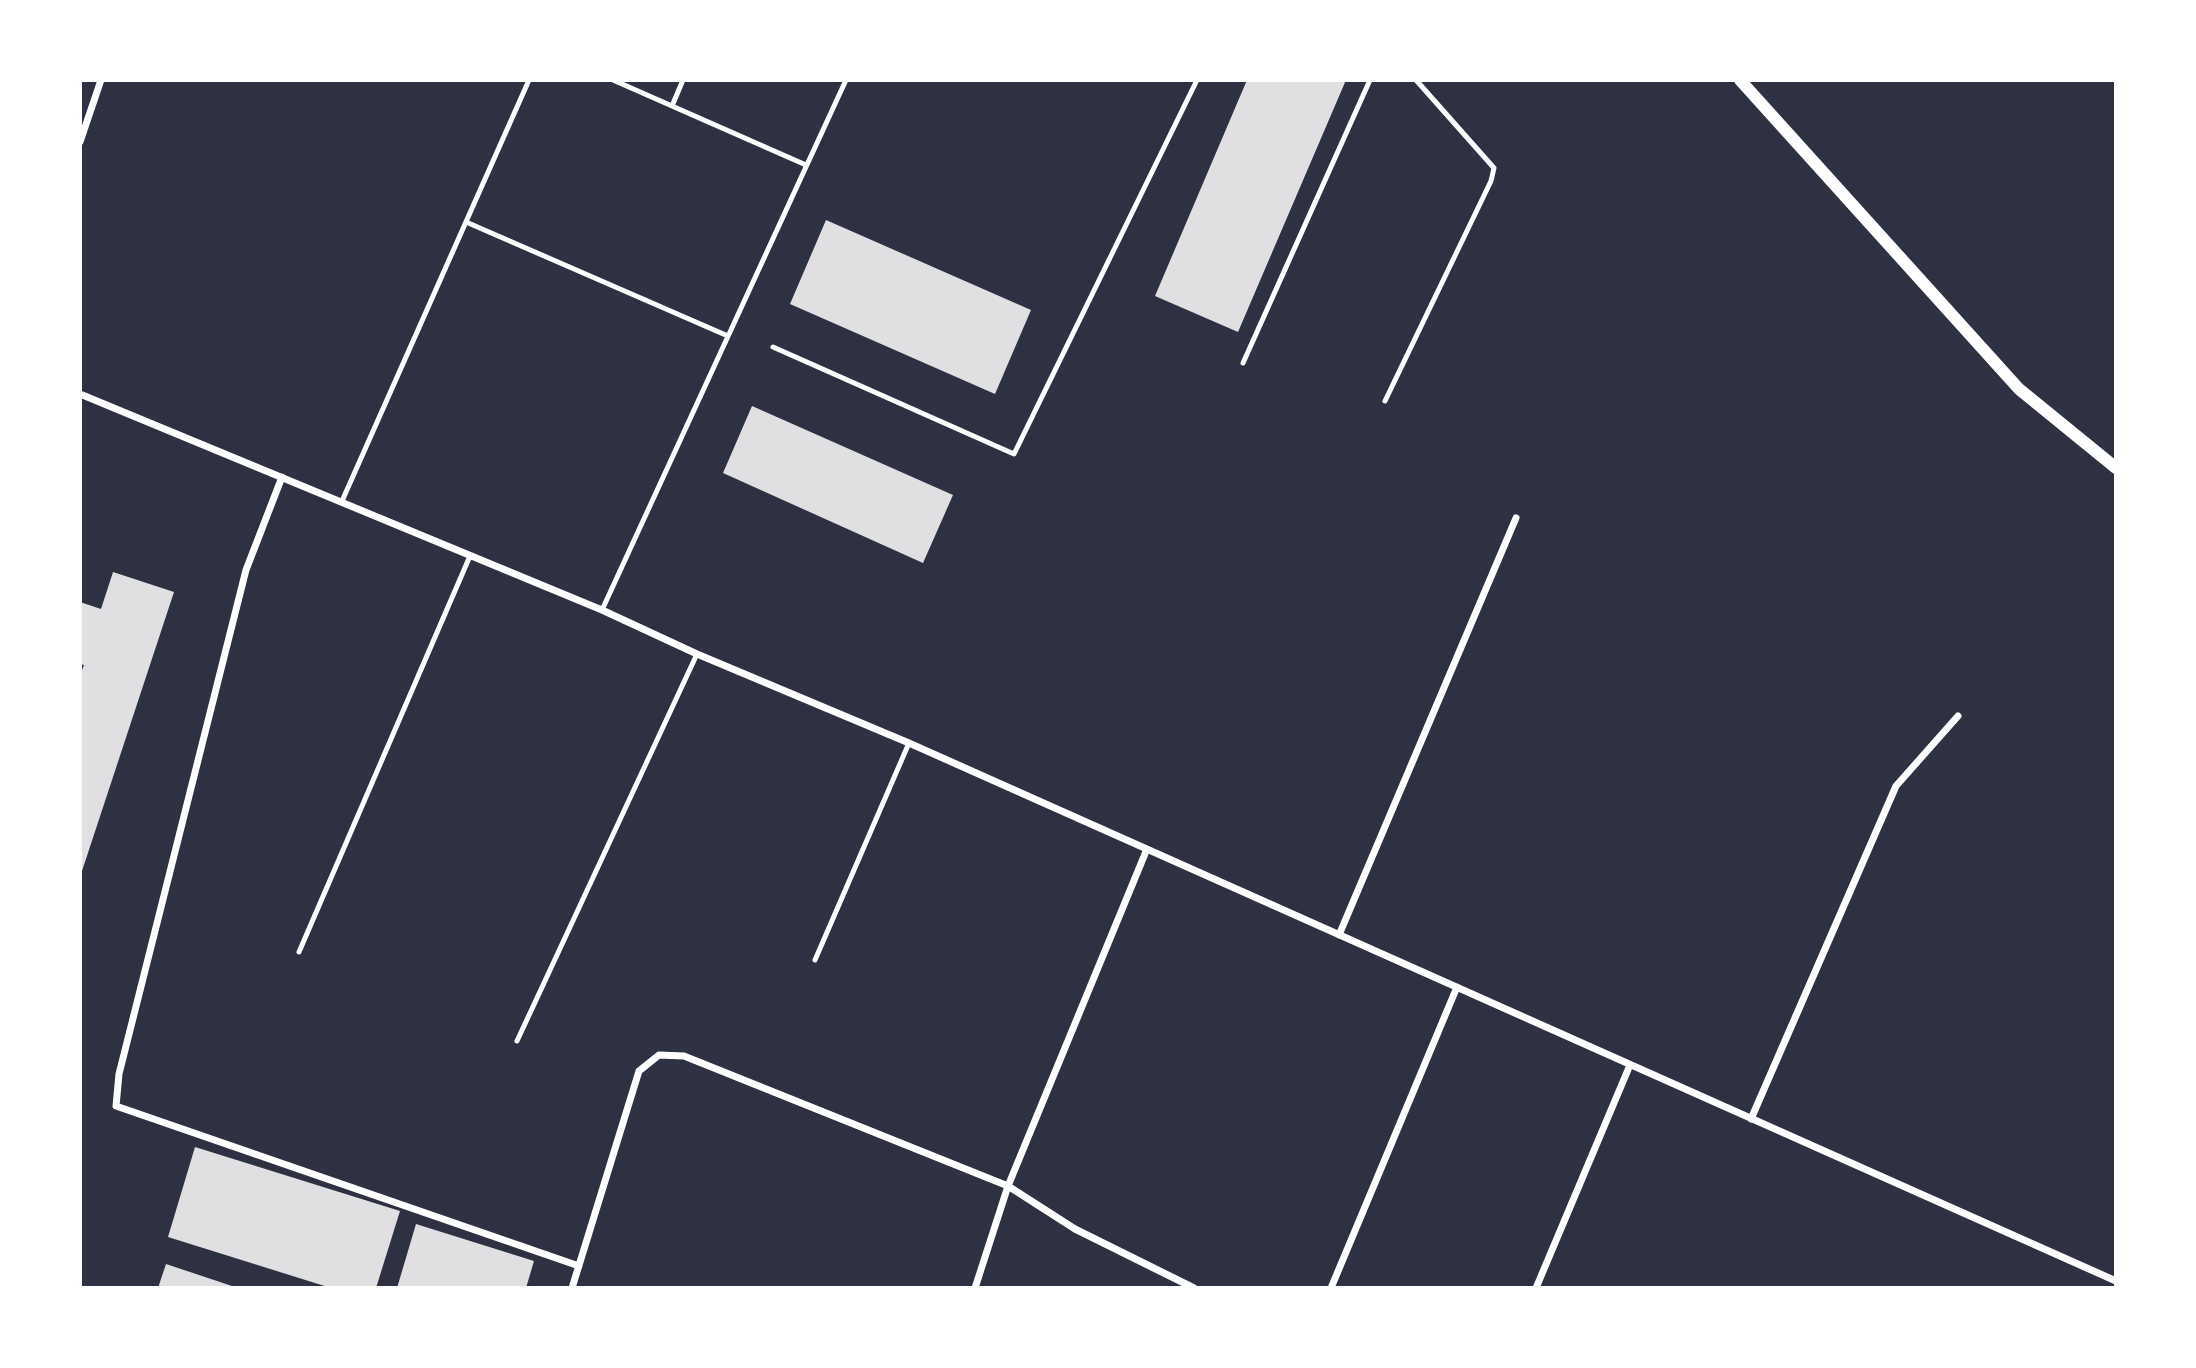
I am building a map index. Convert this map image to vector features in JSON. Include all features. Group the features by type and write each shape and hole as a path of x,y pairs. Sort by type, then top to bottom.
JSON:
{"street":[{"path":"80,142 101,80"},
{"path":"1740,80 2019,389 2116,468"},
{"path":"80,394 602,610 697,654 909,743 2116,1281"},
{"path":"282,477 246,570 118,1074 116,1106 579,1266"},
{"path":"1339,935 1516,518"},
{"path":"1751,1119 1896,786 1958,716"},
{"path":"975,1287 1007,1186 1147,849"},
{"path":"1331,1287 1457,987"},
{"path":"572,1287 639,1071 659,1055 684,1056 1007,1186 1075,1229 1194,1287"},
{"path":"1536,1287 1630,1065"}],"lane":[{"path":"342,501 529,80"},
{"path":"613,80 806,165"},
{"path":"671,106 683,80"},
{"path":"602,610 846,80"},
{"path":"772,347 1014,454 1197,80"},
{"path":"1243,363 1370,80"},
{"path":"1385,401 1491,181 1494,168 1416,80"},
{"path":"466,222 728,336"},
{"path":"299,953 470,556"},
{"path":"517,1041 697,654"},
{"path":"815,960 909,743"}],"building":[{"path":"1247,80 1346,80 1238,332 1155,296"},
{"path":"826,220 1031,310 995,394 790,304"},
{"path":"752,406 953,495 923,563 723,473"},
{"path":"113,572 174,592 81,874 80,675 84,665 80,664 80,602 101,609"},
{"path":"195,1147 400,1211 376,1288 331,1288 168,1237"},
{"path":"416,1224 534,1261 526,1288 397,1288"},
{"path":"166,1264 235,1287 235,1288 158,1288"}]}
